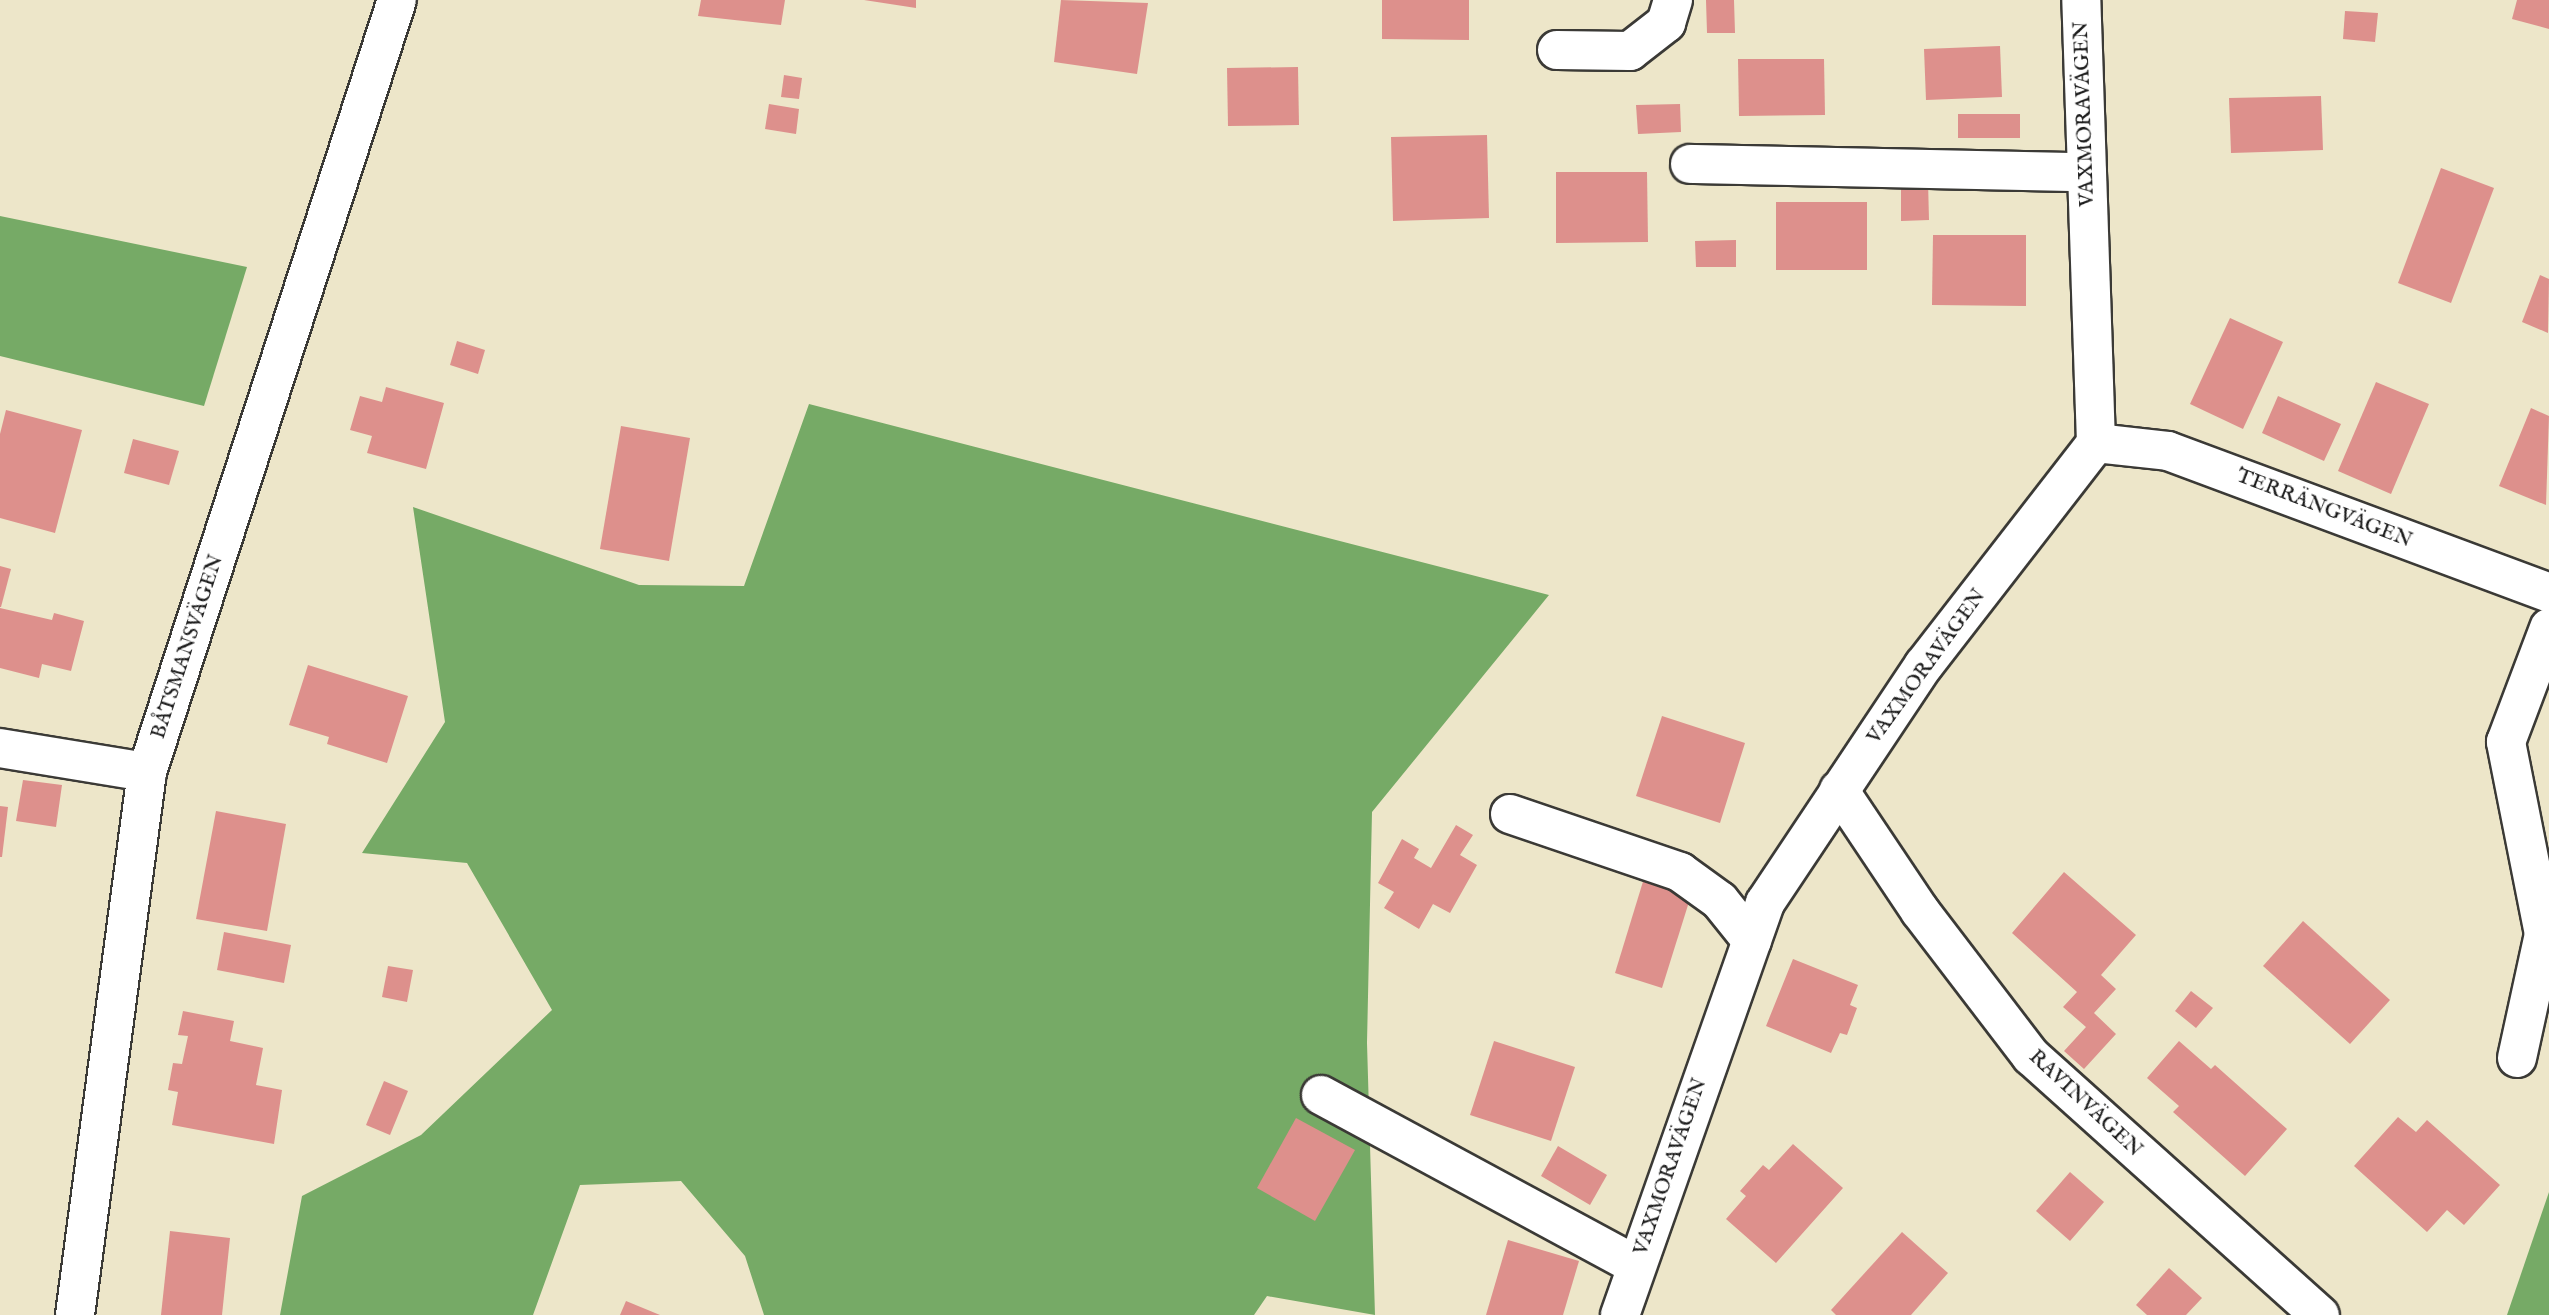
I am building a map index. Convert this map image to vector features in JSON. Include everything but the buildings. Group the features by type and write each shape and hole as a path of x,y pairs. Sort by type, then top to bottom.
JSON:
{"street":[{"name":"BÅTSMANSVÄGEN","path":"75,1315 147,772 397,0"},
{"path":"1557,50 1630,51 1666,23 1673,0"},
{"name":"VAXMORAVÄGEN","path":"1620,1315 1765,903 1924,665 2096,443 2081,0"},
{"path":"1690,164 2087,172"},
{"name":"TERRÄNGVÄGEN","path":"2096,443 2168,451 2549,593"},
{"path":"2517,1058 2544,934 2506,742 2549,628"},
{"path":"0,748 147,772"},
{"name":"RAVINVÄGEN","path":"1839,790 1920,911 2031,1056 2320,1315"},
{"path":"1510,814 1680,872 1720,901 1752,941"},
{"path":"1321,1095 1636,1265"}],"green space":[{"path":"0,216 247,267 204,406 0,356"},
{"path":"809,404 1549,595 1372,812 1367,1043 1375,1315 1267,1296 1254,1315 764,1315 745,1256 681,1181 580,1185 533,1315 280,1315 302,1196 421,1135 552,1010 467,863 362,853 445,722 413,507 639,585 744,586"},
{"path":"2549,1192 2549,1315 2507,1315"}]}
